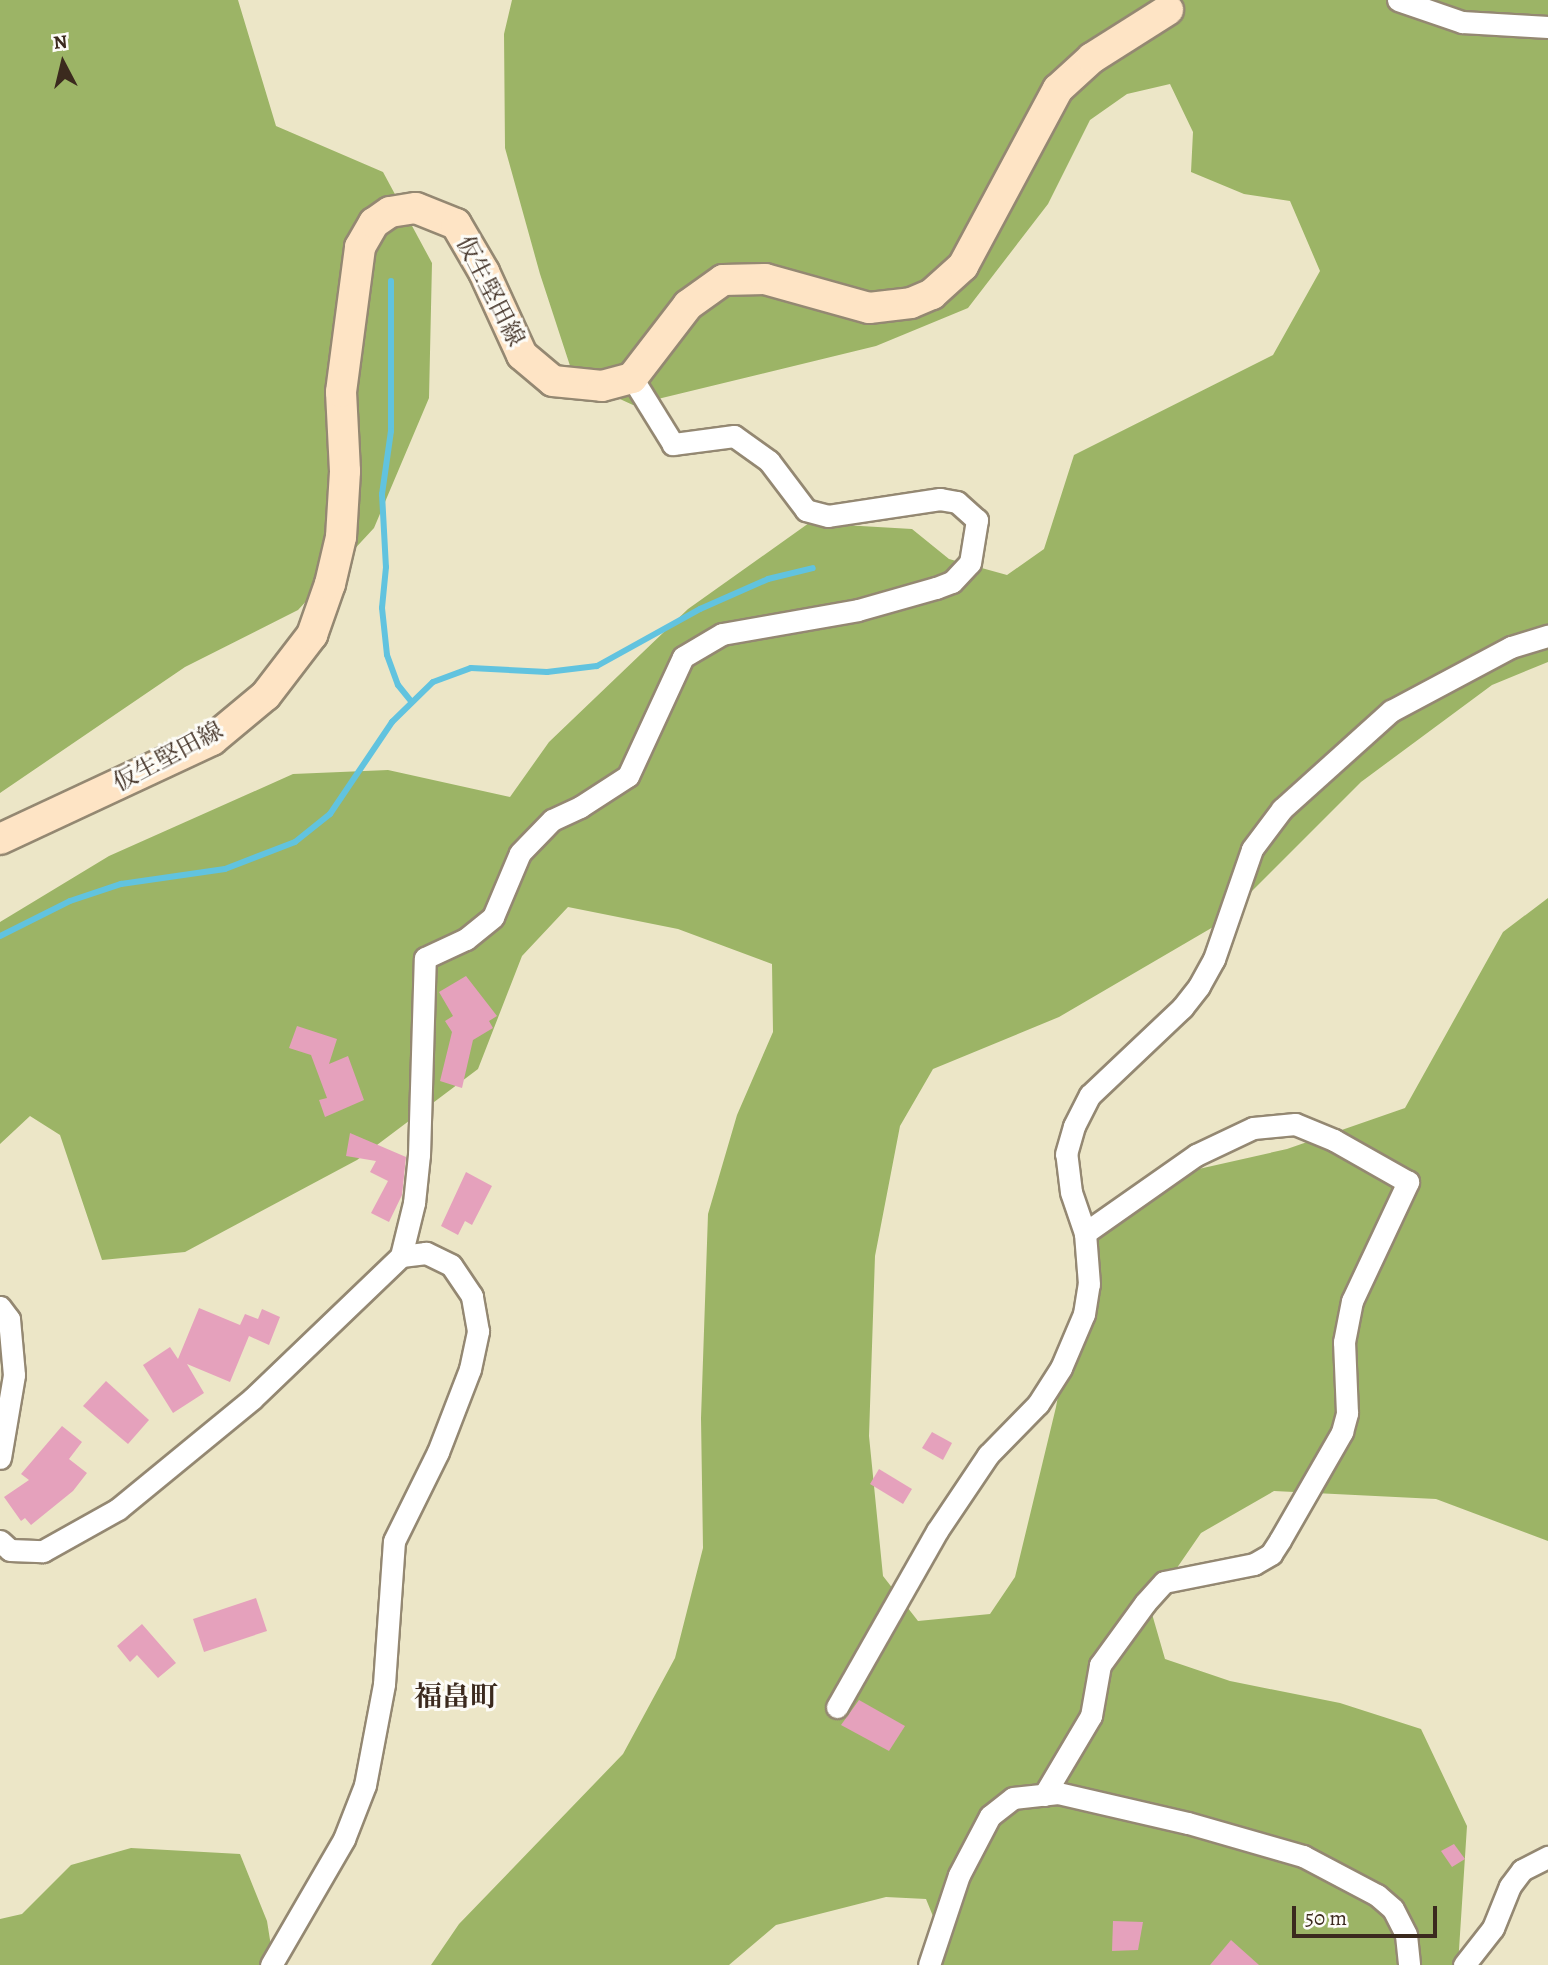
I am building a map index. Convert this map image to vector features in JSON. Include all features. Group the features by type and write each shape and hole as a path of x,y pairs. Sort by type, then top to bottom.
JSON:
{"main road":[{"path":"632,378 688,305 723,280 765,279 869,308 911,303 932,294 963,266 1058,89 1092,58 1168,10"},
{"name":"仮生堅田線","path":"0,839 212,740 266,695 312,635 330,584 341,537 345,471 341,392 360,247 374,223 390,212 416,208 456,224 484,272 522,355 553,381 602,386 632,378"}],"street":[{"path":"1398,0 1462,22 1548,27"},
{"path":"0,1541 10,1550 43,1552 118,1509 252,1399 401,1256 414,1203 419,1155 425,958 466,939 493,917 520,853 552,820 580,807 628,776 684,657 722,634 858,610 952,582 970,563 976,544 977,520 957,502 940,499 828,516 806,510 769,461 734,436 673,444 632,378"},
{"path":"837,1707 944,1520 988,1455 1038,1404 1061,1368 1088,1294 1085,1233 1071,1192 1066,1154 1074,1126 1090,1095 1182,1008 1199,986 1214,959 1252,849 1282,809 1391,711 1511,647 1548,636"},
{"path":"1044,1795 1091,1716 1100,1665 1145,1603 1164,1582 1254,1564 1271,1554 1280,1540 1342,1432 1347,1413 1344,1342 1352,1301 1409,1182 1334,1140 1295,1124 1253,1128 1187,1161 1085,1233"},
{"path":"271,1965 344,1839 365,1785 384,1684 394,1541 438,1452 470,1369 478,1331 472,1296 451,1265 426,1253 401,1256"},
{"path":"0,1307 9,1319 14,1376 0,1458"},
{"path":"929,1965 959,1875 990,1816 1013,1798 1044,1795 1101,1800 1303,1856 1377,1895 1393,1909 1406,1936 1409,1965"},
{"path":"1464,1965 1493,1928 1510,1886 1522,1870 1548,1857"}],"green space":[{"path":"0,0 238,0 276,126 383,172 432,263 429,398 374,528 298,610 185,667 0,793"},
{"path":"512,0 1548,0 1548,662 1492,685 1361,782 1220,923 1059,1017 933,1069 900,1126 875,1256 869,1436 883,1576 918,1621 990,1614 1015,1577 1056,1407 1087,1238 1163,1177 1287,1149 1405,1108 1503,932 1548,898 1548,1541 1436,1499 1274,1491 1201,1533 1150,1607 1165,1659 1230,1681 1340,1703 1421,1729 1467,1826 1458,1965 932,1965 941,1936 926,1899 886,1897 776,1925 729,1965 431,1965 459,1924 623,1754 675,1658 703,1548 701,1418 708,1214 737,1115 773,1032 772,964 678,929 568,907 522,956 478,1069 357,1160 185,1252 102,1260 60,1135 30,1116 0,1144 0,922 109,856 293,774 388,770 510,797 549,742 688,609 809,523 912,529 949,559 1007,575 1044,549 1074,455 1273,355 1320,271 1290,201 1244,194 1191,172 1193,132 1170,84 1127,94 1090,120 1048,204 968,308 876,346 633,405 574,378 540,274 505,148 504,34"},
{"path":"131,1848 240,1854 267,1921 274,1965 0,1965 0,1919 22,1914 71,1865"}],"building":[{"path":"466,976 497,1016 489,1021 493,1028 473,1040 462,1088 440,1081 452,1032 445,1021 453,1016 439,992"},
{"path":"297,1026 337,1039 329,1064 348,1056 364,1100 325,1117 319,1100 327,1098 311,1055 289,1048"},
{"path":"350,1133 406,1157 402,1195 389,1222 371,1213 388,1181 370,1172 376,1161 346,1156"},
{"path":"466,1172 492,1186 472,1225 465,1221 458,1235 441,1226"},
{"path":"199,1308 240,1325 245,1314 258,1319 262,1309 280,1317 269,1345 249,1336 230,1382 187,1364 204,1393 173,1413 143,1365 170,1347 178,1359"},
{"path":"106,1381 149,1420 128,1444 83,1406"},
{"path":"62,1426 82,1442 69,1459 87,1473 73,1491 31,1525 25,1518 21,1521 4,1497 29,1480 21,1474"},
{"path":"932,1432 952,1443 943,1460 922,1448"},
{"path":"879,1469 912,1489 903,1504 870,1484"},
{"path":"256,1598 267,1631 204,1652 193,1619"},
{"path":"142,1624 176,1663 158,1678 137,1655 130,1662 117,1646"},
{"path":"859,1700 905,1726 889,1751 841,1725"},
{"path":"1454,1844 1465,1859 1452,1867 1441,1851"},
{"path":"1113,1921 1143,1922 1138,1950 1112,1951"},
{"path":"1231,1940 1259,1965 1210,1965"}],"waterway":[{"path":"391,281 391,431 382,494 386,567 382,608 387,655 398,685 411,701"},
{"path":"0,936 70,901 121,884 225,869 295,842 330,814 392,722 433,682 471,668 547,672 597,666 700,609 768,579 813,568"}],"district":[{"name":"福畠町","path":"456,1697"}]}
